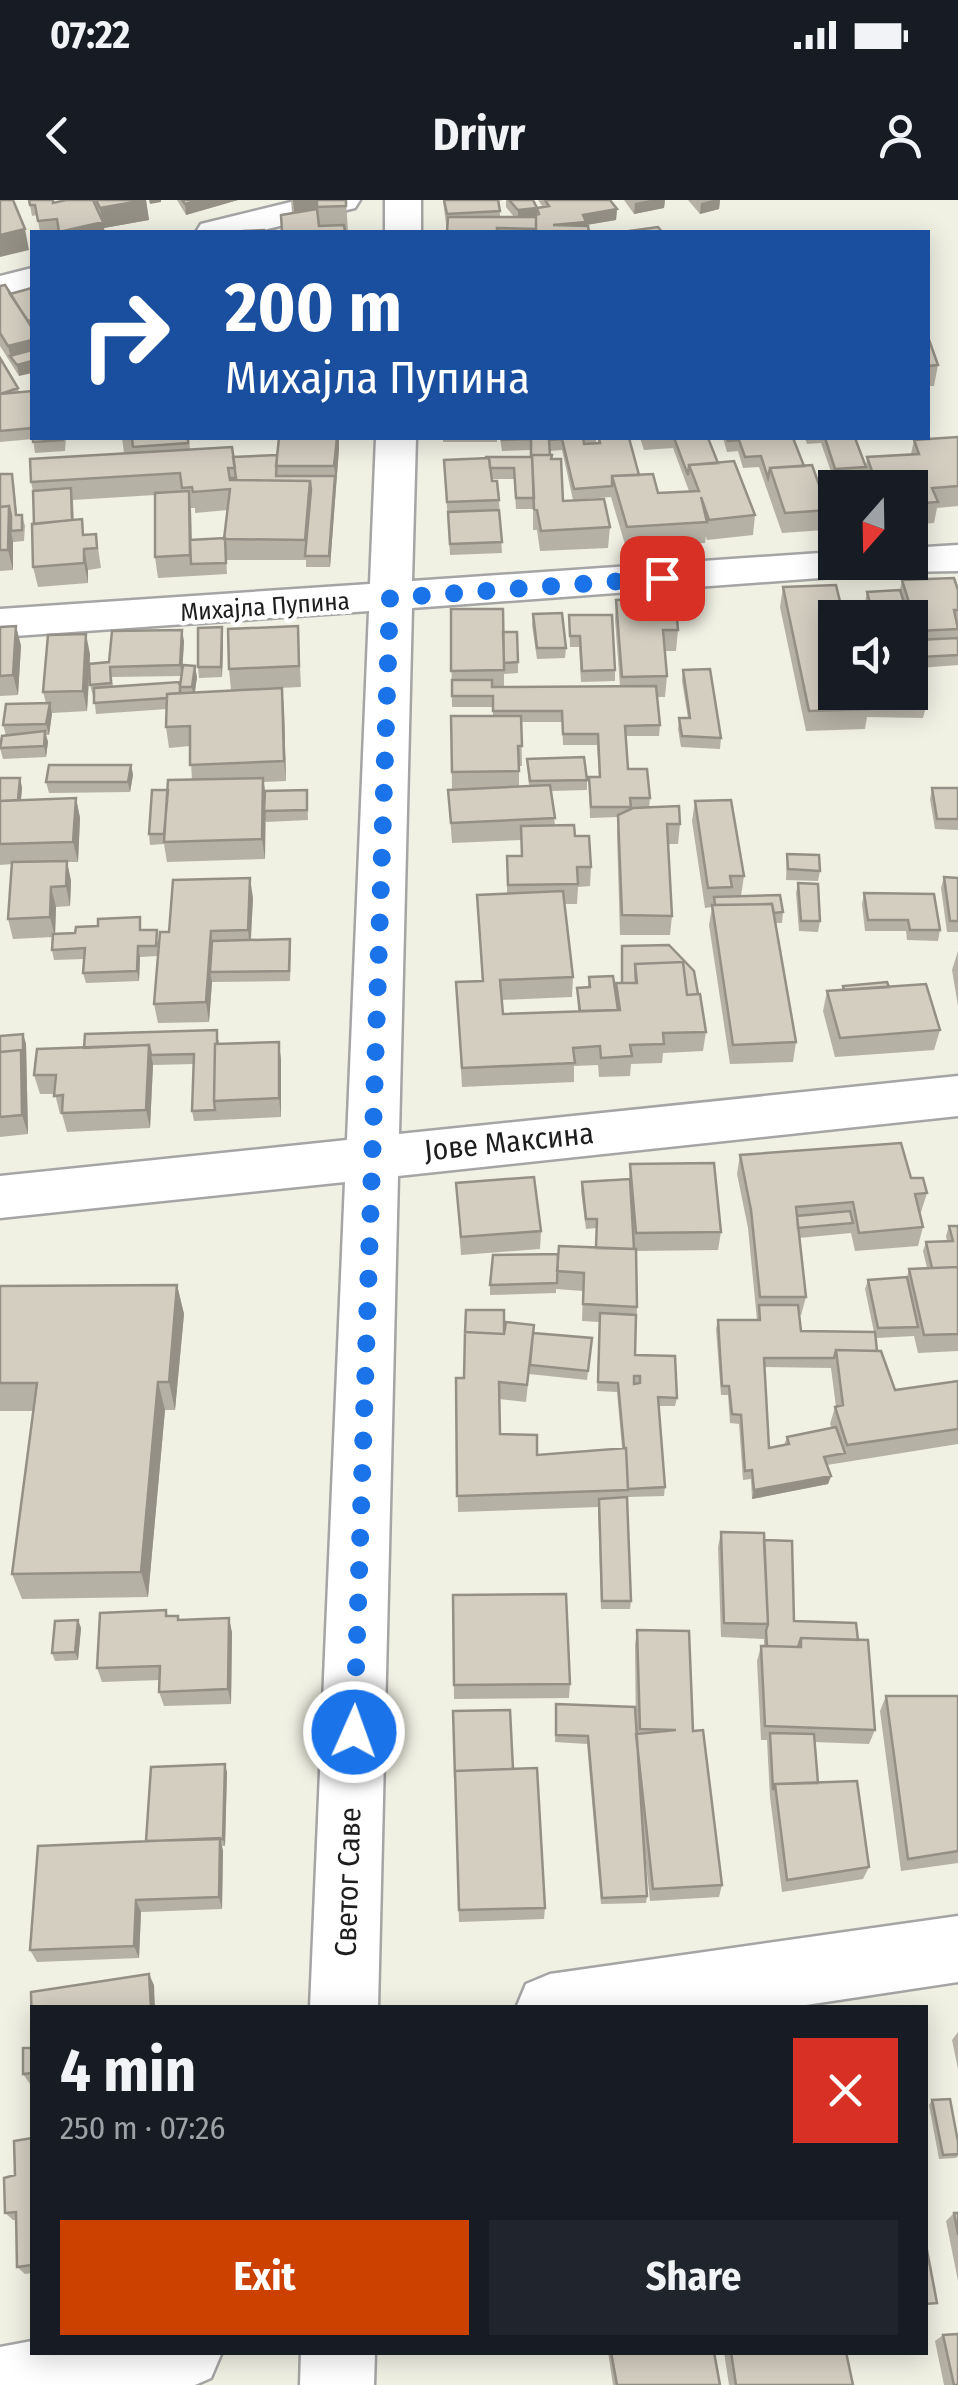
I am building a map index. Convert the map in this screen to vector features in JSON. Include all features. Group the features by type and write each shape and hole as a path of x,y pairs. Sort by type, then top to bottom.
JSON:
{"street":[{"path":"222,230 342,200"},
{"path":"403,200 403,230"},
{"path":"0,287 30,280"},
{"name":"Светог Саве","path":"344,2005 396,440"},
{"path":"928,560 958,558"},
{"name":"Михајла Пупина","path":"0,623 818,567"},
{"name":"Јове Максина","path":"0,1197 958,1096"},
{"path":"571,2005 958,1950"},
{"path":"0,2384 168,2355"},
{"path":"338,2355 338,2385"}],"building":[{"path":"0,200 13,200 25,229 0,235"},
{"path":"29,200 93,200 103,222 59,230 57,219 38,221 35,205 30,205"},
{"path":"96,200 145,200 100,208"},
{"path":"317,200 346,200 346,206 317,207"},
{"path":"444,200 498,200 500,211 447,214"},
{"path":"509,200 533,200 537,208 518,210"},
{"path":"545,200 610,200 617,209 583,215 586,222 553,225 588,226 589,230 536,230 536,217 530,216 539,214 537,208 549,206"},
{"path":"317,209 319,226 344,225 345,230 282,230 281,215"},
{"path":"448,217 536,217 536,229 447,230"},
{"path":"5,285 30,325 30,340 8,346 0,333 0,286"},
{"path":"30,289 30,320 28,321 10,294"},
{"path":"930,343 938,365 930,366"},
{"path":"30,351 30,362 17,365 10,356"},
{"path":"0,358 18,388 0,394"},
{"path":"30,391 30,428 0,431 0,394"},
{"path":"958,437 958,486 932,488 938,502 928,503 928,470 872,470 867,457 919,454 914,440"},
{"path":"132,440 188,440 188,443 133,447"},
{"path":"279,440 337,440 334,466 276,466"},
{"path":"531,440 549,440 550,455 532,455 534,498 516,498 514,468 490,468 489,458 485,457 531,457"},
{"path":"562,440 583,440 584,444 630,440 639,475 612,476 612,486 574,489"},
{"path":"675,440 709,440 718,463 689,465 688,475"},
{"path":"739,440 794,440 804,466 770,468 768,478 761,456 745,457"},
{"path":"826,440 856,440 866,467 835,469"},
{"path":"232,447 235,468 228,468 230,480 310,481 305,540 224,539 230,489 193,492 192,487 182,488 180,473 31,482 30,459"},
{"path":"277,455 276,476 335,476 329,556 305,556 310,481 230,480 236,478 233,457"},
{"path":"532,455 561,459 563,501 604,499 610,527 541,531 534,509"},
{"path":"489,458 499,500 447,502 444,460"},
{"path":"734,461 755,515 709,520 701,497 707,522 627,527 612,476 653,474 658,493 699,491 689,465"},
{"path":"812,465 818,482 818,511 785,513 770,468"},
{"path":"0,474 12,474 16,515 22,515 22,530 11,531 9,506 0,507"},
{"path":"71,488 72,520 34,524 33,491"},
{"path":"189,491 190,555 155,557 155,493"},
{"path":"9,506 8,550 0,550 0,507"},
{"path":"499,510 502,542 450,544 448,512"},
{"path":"82,519 83,535 96,534 97,548 84,549 84,563 33,567 32,524"},
{"path":"225,538 226,563 191,564 190,540"},
{"path":"954,578 958,590 958,610 954,610 958,629 928,630 928,600 908,600 902,580"},
{"path":"836,585 840,600 818,600 818,710 839,710 809,711 783,587"},
{"path":"900,590 903,600 869,600 867,592"},
{"path":"675,597 678,630 663,630 667,676 622,677 616,600"},
{"path":"451,609 503,609 504,670 451,671"},
{"path":"562,613 566,648 537,648 533,614"},
{"path":"569,615 612,615 615,670 582,671 580,636 570,636"},
{"path":"16,626 13,675 0,676 0,627"},
{"path":"298,626 299,666 229,669 228,629"},
{"path":"222,627 221,667 198,667 198,628"},
{"path":"182,630 180,665 110,667 111,683 90,685 89,664 109,662 112,631"},
{"path":"503,632 517,632 518,662 504,663"},
{"path":"86,634 83,691 43,692 48,635"},
{"path":"958,638 958,655 928,657 928,639"},
{"path":"183,665 195,666 192,687 180,687 180,693 167,694 167,698 94,703 94,688 179,682 180,686"},
{"path":"710,669 721,738 682,736 679,718 690,718 683,670"},
{"path":"452,680 492,680 492,687 656,686 660,725 625,726 628,769 647,769 650,798 630,798 631,807 591,807 589,777 600,777 598,734 563,734 562,711 493,711 493,696 452,696"},
{"path":"282,688 284,761 190,765 190,726 166,727 167,694"},
{"path":"50,703 46,724 3,725 6,704"},
{"path":"451,716 521,716 519,771 452,772"},
{"path":"45,731 44,746 0,748 2,736"},
{"path":"584,757 587,780 530,781 527,759"},
{"path":"49,765 131,765 128,782 46,782"},
{"path":"0,778 20,778 18,800 0,801"},
{"path":"263,778 262,839 164,842 168,780"},
{"path":"550,785 555,818 451,823 448,790"},
{"path":"932,788 958,788 958,819 937,819"},
{"path":"152,790 168,790 164,834 149,834"},
{"path":"307,790 307,810 264,811 265,791"},
{"path":"76,798 73,842 0,844 0,801"},
{"path":"731,800 744,876 730,876 732,887 708,888 695,801"},
{"path":"679,806 680,824 667,824 672,916 622,915 618,815 633,808"},
{"path":"574,825 575,836 589,836 591,867 577,867 578,884 508,885 507,856 522,856 521,826"},
{"path":"787,854 819,855 820,871 788,869"},
{"path":"67,861 66,886 51,887 50,917 8,919 12,862"},
{"path":"944,877 958,878 958,921 950,921"},
{"path":"250,878 248,930 211,931 206,1002 154,1004 160,932 169,932 173,880"},
{"path":"798,883 818,884 820,921 801,921"},
{"path":"563,891 573,977 500,980 503,1014 620,1010 616,983 637,983 635,964 683,962 687,995 700,994 706,1032 663,1033 664,1044 630,1045 632,1056 601,1058 600,1046 573,1048 575,1063 462,1068 456,982 483,981 477,895"},
{"path":"864,893 934,894 940,930 910,930 908,920 868,920"},
{"path":"780,895 783,912 774,913 772,904 715,905 714,897"},
{"path":"772,904 796,1042 733,1045 712,905"},
{"path":"140,917 140,930 157,930 156,946 138,946 137,971 83,973 85,948 52,950 53,934 98,926 98,919"},
{"path":"290,939 289,971 210,972 212,941"},
{"path":"669,945 694,971 698,994 687,995 683,962 635,964 636,983 622,983 622,946"},
{"path":"613,976 618,1010 580,1011 577,988 590,987 589,977"},
{"path":"887,982 889,987 844,990 843,986"},
{"path":"926,984 940,1030 840,1038 827,991"},
{"path":"217,1030 215,1110 192,1111 194,1054 151,1055 149,1045 84,1048 85,1034"},
{"path":"23,1034 23,1059 21,1050 0,1052 0,1036"},
{"path":"279,1042 279,1098 214,1101 215,1044"},
{"path":"149,1045 146,1110 62,1113 63,1095 54,1096 56,1075 34,1075 37,1049"},
{"path":"21,1050 22,1115 0,1117 0,1052"},
{"path":"901,1143 911,1178 923,1178 927,1193 915,1194 923,1227 859,1233 853,1202 796,1207 806,1297 760,1297 751,1210 740,1155"},
{"path":"714,1163 721,1232 636,1233 630,1164"},
{"path":"534,1177 541,1231 461,1237 456,1183"},
{"path":"630,1179 634,1249 596,1248 597,1219 586,1219 582,1182"},
{"path":"850,1211 853,1223 798,1228 797,1216"},
{"path":"949,1226 958,1226 958,1267 932,1268 926,1242 953,1241"},
{"path":"559,1246 636,1249 637,1307 583,1304 584,1273 557,1271"},
{"path":"558,1254 557,1283 490,1285 493,1255"},
{"path":"958,1267 958,1334 924,1335 909,1269"},
{"path":"907,1277 918,1327 878,1328 868,1280"},
{"path":"177,1285 169,1382 158,1382 141,1572 12,1574 37,1383 0,1383 0,1286"},
{"path":"759,1305 798,1305 801,1331 875,1332 877,1351 836,1350 834,1358 764,1358 769,1448 789,1444 787,1437 836,1427 845,1453 824,1457 831,1476 754,1490 752,1470 745,1471 741,1415 732,1414 729,1386 722,1386 718,1320 760,1320"},
{"path":"466,1310 504,1310 504,1334 465,1332"},
{"path":"600,1313 636,1315 635,1355 675,1356 677,1398 658,1397 665,1487 628,1489 618,1383 598,1382"},
{"path":"506,1322 534,1325 527,1385 499,1382 500,1434 537,1435 537,1455 626,1448 628,1490 457,1496 456,1378 464,1378 465,1332 504,1334"},
{"path":"533,1333 592,1338 588,1371 530,1365"},
{"path":"836,1350 881,1351 895,1390 958,1381 958,1429 847,1445 835,1407 843,1405"},
{"path":"627,1497 631,1601 602,1601 599,1499"},
{"path":"721,1532 764,1533 768,1624 724,1623"},
{"path":"764,1540 792,1541 794,1621 856,1623 858,1640 801,1638 798,1647 767,1646"},
{"path":"566,1594 570,1684 454,1685 453,1595"},
{"path":"166,1610 166,1616 178,1616 178,1620 229,1618 228,1689 159,1692 160,1666 97,1668 100,1613"},
{"path":"78,1620 75,1652 52,1653 55,1621"},
{"path":"637,1630 689,1631 693,1731 703,1730 722,1885 653,1889 636,1734 676,1730 640,1729"},
{"path":"801,1638 868,1640 875,1730 765,1726 761,1646 801,1647"},
{"path":"886,1696 958,1696 958,1851 908,1859"},
{"path":"556,1704 635,1707 647,1896 602,1898 588,1736 556,1735"},
{"path":"510,1710 513,1769 455,1771 455,1777 453,1711"},
{"path":"770,1733 814,1734 818,1783 775,1784 773,1790"},
{"path":"225,1764 223,1839 146,1841 151,1767"},
{"path":"537,1768 545,1908 459,1910 455,1771"},
{"path":"857,1781 869,1867 787,1880 775,1784"},
{"path":"220,1838 219,1897 136,1900 134,1946 30,1950 38,1846"},
{"path":"149,1974 151,2005 31,2005 31,1992"},
{"path":"23,2048 30,2048 30,2073 23,2074"},
{"path":"950,2099 958,2154 943,2155 932,2100"},
{"path":"30,2138 30,2265 17,2267 16,2212 5,2213 4,2178 15,2175 14,2141"},
{"path":"928,2256 937,2303 928,2304"},
{"path":"958,2334 958,2385 954,2385 943,2335"},
{"path":"612,2355 715,2355 720,2385 617,2385"},
{"path":"731,2355 847,2355 853,2385 736,2385"}],"route":[{"path":"354,1732 390,598 662,578"}]}
